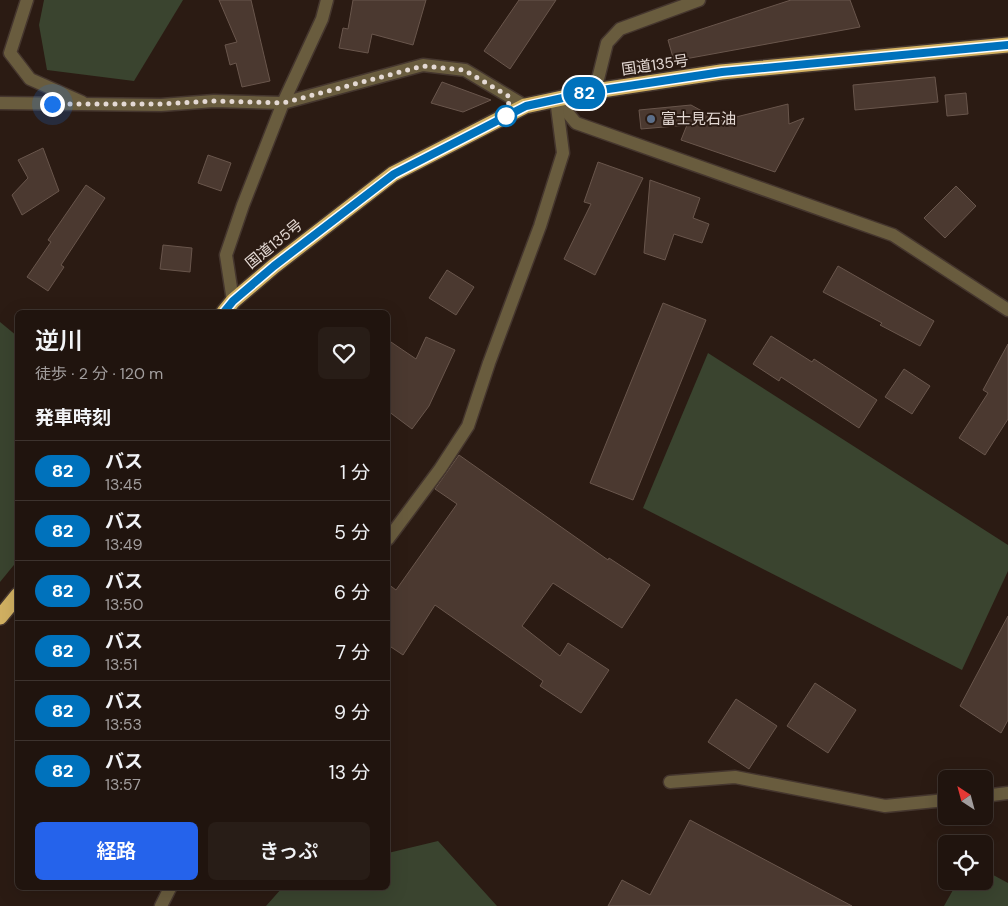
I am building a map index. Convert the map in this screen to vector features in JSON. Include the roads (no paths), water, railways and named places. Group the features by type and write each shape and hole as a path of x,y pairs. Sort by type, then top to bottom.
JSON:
{"highway":[{"name":"国道135号","path":"228,307 274,266 394,174 526,106 595,91 722,72 1008,45"},
{"path":"0,617 15,599"}],"street":[{"path":"27,0 10,53 30,79 87,105"},
{"path":"228,307 226,255 243,205 283,103 322,19 327,0"},
{"path":"595,91 607,43 620,29 699,0"},
{"path":"0,103 87,105 214,101 283,103 423,66 464,70 526,106"},
{"path":"556,99 576,123 893,236 1008,310"},
{"path":"390,536 440,469 468,426 489,363 540,226 563,153 556,99"},
{"path":"670,782 735,777 885,806 938,801"},
{"path":"993,795 1008,793"},
{"path":"161,906 169,890"}],"place":[{"name":"富士見石油","path":"651,119"}]}
